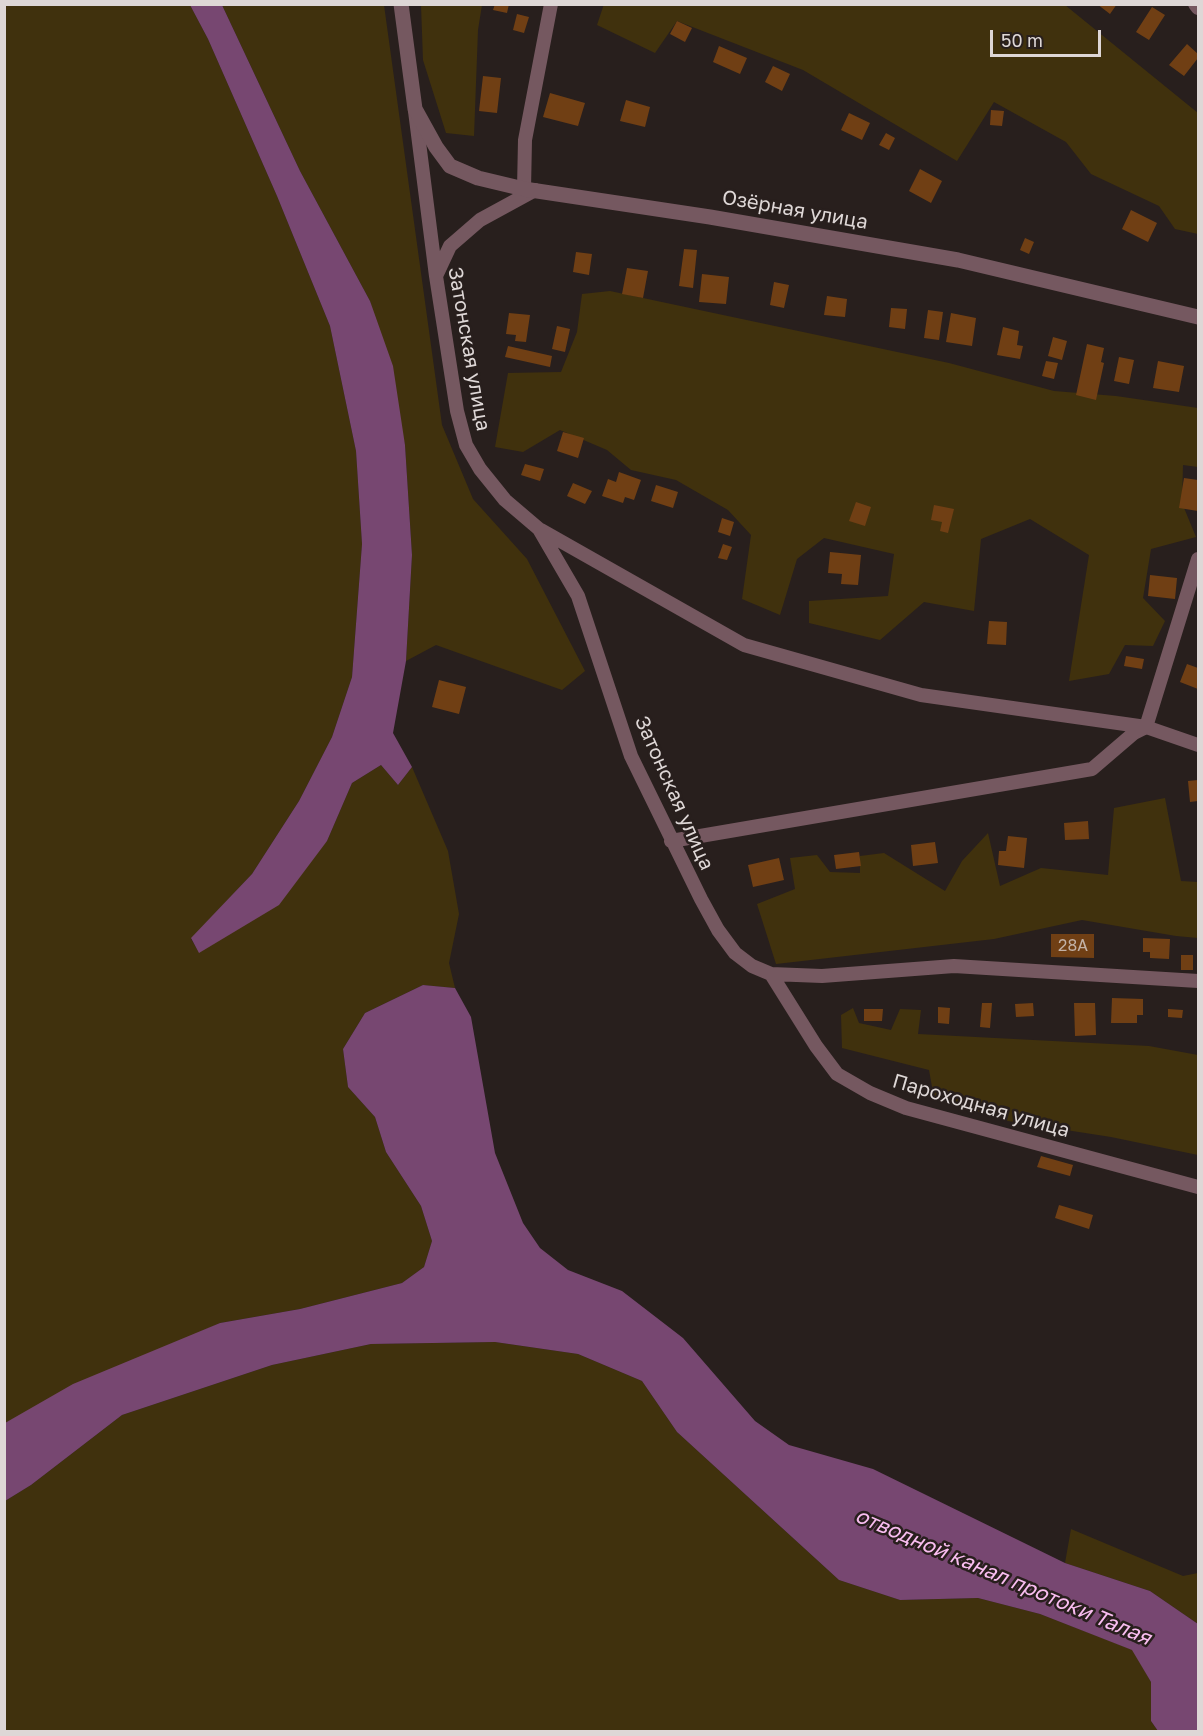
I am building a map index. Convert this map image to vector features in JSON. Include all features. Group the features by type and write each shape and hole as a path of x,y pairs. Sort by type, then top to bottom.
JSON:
{"street":[{"path":"401,4 415,109"},
{"path":"436,276 450,246 480,220 530,189 525,140 551,4"},
{"path":"1195,4 1198,8"},
{"name":"Озёрная улица","path":"415,109 436,147 450,165 478,178 530,189 948,258 1198,317"},
{"name":"Затонская улица","path":"415,109 436,276 457,411 466,445 480,469 505,501 539,529 578,596 631,756 712,920 735,953 752,966 771,974 822,976 954,966 1198,981"},
{"path":"539,529 744,645 921,695 1146,727 1198,745"},
{"path":"672,841 1092,769 1134,733 1146,727 1198,559"},
{"name":"Пароходная улица","path":"771,974 816,1046 837,1074 870,1093 906,1108 1198,1187"}],"shaded area":[{"path":"604,4 1065,5 1198,113 1198,234 1175,229 1159,206 1091,174 1066,142 994,102 957,161 803,70 677,21 655,53 597,25"},
{"path":"5,5 190,5 208,39 277,196 330,326 356,451 362,544 352,677 332,737 299,801 252,874 191,939 199,952 327,841 352,783 381,765 398,785 412,767 448,851 459,914 449,963 455,988 423,985 365,1013 343,1049 348,1087 375,1117 386,1152 421,1206 432,1241 424,1267 402,1283 300,1309 220,1323 5,1423"},
{"path":"222,5 384,5 442,425 473,499 527,559 585,671 562,690 436,645 406,661 412,555 405,445 370,301 300,171"},
{"path":"421,5 482,5 478,30 474,136 446,133 423,60"},
{"path":"610,291 949,363 1054,391 1116,396 1198,408 1198,467 1183,465 1182,503 1196,537 1151,549 1143,598 1165,621 1153,646 1125,645 1109,674 1069,681 1089,555 1030,519 981,539 974,611 924,602 880,640 809,623 809,601 888,596 894,554 824,538 797,559 780,615 742,599 751,535 728,510 676,480 631,470 607,450 560,430 523,452 495,447 508,373 561,372 577,332 582,294"},
{"path":"1165,798 1181,881 1198,882 1198,938 1082,920 994,939 776,964 757,904 795,889 790,858 817,855 830,872 860,873 860,856 884,853 945,891 962,861 988,833 1000,886 1041,868 1108,875 1114,808"},
{"path":"853,1008 859,1023 891,1030 900,1009 921,1010 918,1034 1149,1046 1198,1055 1198,1155 1111,1137 1008,1121 934,1098 929,1070 842,1048 841,1015"},
{"path":"495,1342 578,1354 642,1381 677,1432 839,1580 900,1600 978,1598 1040,1614 1133,1650 1151,1682 1151,1721 1158,1731 5,1732 5,1501 31,1485 122,1415 272,1365 371,1344"},
{"path":"1071,1529 1183,1576 1198,1573 1198,1624 1150,1591 1065,1563"}],"water":[{"path":"190,5 222,5 300,171 370,301 393,366 405,445 412,555 406,661 393,733 412,767 398,785 381,765 352,783 327,841 279,905 199,953 191,938 252,874 299,801 332,737 352,677 362,544 356,451 330,326 277,196 208,39"},
{"name":"отводной канал протоки Талая","path":"423,985 455,988 471,1017 495,1153 523,1223 540,1248 568,1270 622,1291 683,1338 755,1421 789,1445 873,1469 1065,1563 1150,1591 1198,1624 1198,1731 1158,1731 1151,1721 1151,1682 1132,1650 1040,1614 978,1598 900,1600 839,1580 677,1432 642,1381 578,1354 495,1342 371,1344 272,1365 122,1415 31,1485 5,1501 5,1423 73,1384 220,1323 300,1309 402,1283 424,1267 432,1241 421,1206 386,1152 375,1117 348,1087 343,1049 365,1013"}],"building":[{"path":"495,4 509,4 507,13 493,10"},
{"path":"1097,4 1117,4 1110,14"},
{"path":"1152,7 1165,15 1149,40 1136,32"},
{"path":"517,14 529,17 524,33 513,30"},
{"path":"677,21 692,28 685,42 670,34"},
{"path":"1187,44 1198,54 1198,58 1184,76 1169,65"},
{"path":"719,46 747,58 740,74 713,62"},
{"path":"773,66 790,74 782,91 765,82"},
{"path":"483,76 501,78 497,113 479,111"},
{"path":"550,93 585,103 578,126 543,117"},
{"path":"626,100 650,107 645,127 620,121"},
{"path":"991,110 1004,111 1002,126 990,125"},
{"path":"849,113 870,123 862,140 841,130"},
{"path":"886,133 895,138 889,150 879,145"},
{"path":"920,169 942,181 931,203 909,191"},
{"path":"1131,210 1157,223 1148,242 1122,229"},
{"path":"1025,238 1034,242 1029,254 1020,250"},
{"path":"684,249 697,250 693,288 679,286"},
{"path":"576,252 592,254 589,275 573,272"},
{"path":"627,268 648,271 643,298 622,294"},
{"path":"702,274 729,277 726,304 699,302"},
{"path":"774,282 789,285 784,308 770,305"},
{"path":"827,296 847,299 845,317 824,315"},
{"path":"891,308 907,309 905,329 889,327"},
{"path":"928,310 943,312 939,340 924,338"},
{"path":"509,313 530,315 526,342 515,341 516,335 506,334"},
{"path":"951,313 976,318 972,346 946,342"},
{"path":"557,326 570,329 565,352 552,349"},
{"path":"1003,327 1019,331 1017,345 1023,346 1020,359 997,355"},
{"path":"1053,337 1067,341 1062,360 1048,356"},
{"path":"1087,344 1104,348 1101,362 1104,363 1096,400 1076,395"},
{"path":"508,346 552,356 550,367 505,357"},
{"path":"1119,357 1134,360 1129,384 1114,381"},
{"path":"1046,361 1058,363 1054,379 1042,376"},
{"path":"1158,361 1184,366 1179,392 1153,388"},
{"path":"563,432 584,438 578,458 557,451"},
{"path":"525,464 544,469 540,481 521,475"},
{"path":"619,472 641,480 634,500 625,497 623,503 602,496 608,479 616,482"},
{"path":"1184,478 1198,480 1198,511 1179,508"},
{"path":"573,483 592,491 585,504 567,496"},
{"path":"656,485 678,492 673,508 651,501"},
{"path":"856,502 871,507 865,526 849,521"},
{"path":"934,505 954,509 948,533 940,531 942,522 931,520"},
{"path":"722,518 734,522 730,536 718,532"},
{"path":"723,544 732,547 727,560 718,558"},
{"path":"830,552 861,555 858,585 841,584 842,574 828,573"},
{"path":"1150,575 1177,578 1175,599 1148,596"},
{"path":"989,621 1007,622 1006,645 987,644"},
{"path":"1126,656 1144,659 1142,669 1124,666"},
{"path":"1187,664 1198,668 1198,689 1180,682"},
{"path":"439,680 466,687 459,714 432,707"},
{"path":"1198,780 1198,801 1190,802 1188,781"},
{"path":"1088,821 1089,839 1065,840 1064,823"},
{"path":"1008,836 1027,838 1024,868 998,865 999,851 1006,851"},
{"path":"935,842 938,863 913,866 911,845"},
{"path":"859,852 861,866 836,869 834,855"},
{"path":"779,858 784,880 753,887 748,865"},
{"path":"1051,934 1094,934 1094,958 1051,957"},
{"path":"1143,938 1170,939 1169,959 1150,958 1150,952 1143,952"},
{"path":"1181,955 1193,955 1193,970 1181,970"},
{"path":"1112,998 1143,999 1143,1015 1137,1015 1137,1023 1111,1023"},
{"path":"982,1003 992,1003 990,1028 980,1027"},
{"path":"1033,1003 1034,1016 1016,1017 1015,1004"},
{"path":"1074,1003 1095,1003 1096,1035 1075,1036"},
{"path":"938,1007 950,1008 949,1024 938,1023"},
{"path":"864,1009 883,1009 882,1021 864,1021"},
{"path":"1168,1009 1183,1010 1182,1018 1168,1017"},
{"path":"1041,1156 1073,1165 1070,1176 1037,1167"},
{"path":"1059,1205 1093,1215 1089,1229 1055,1218"}]}
